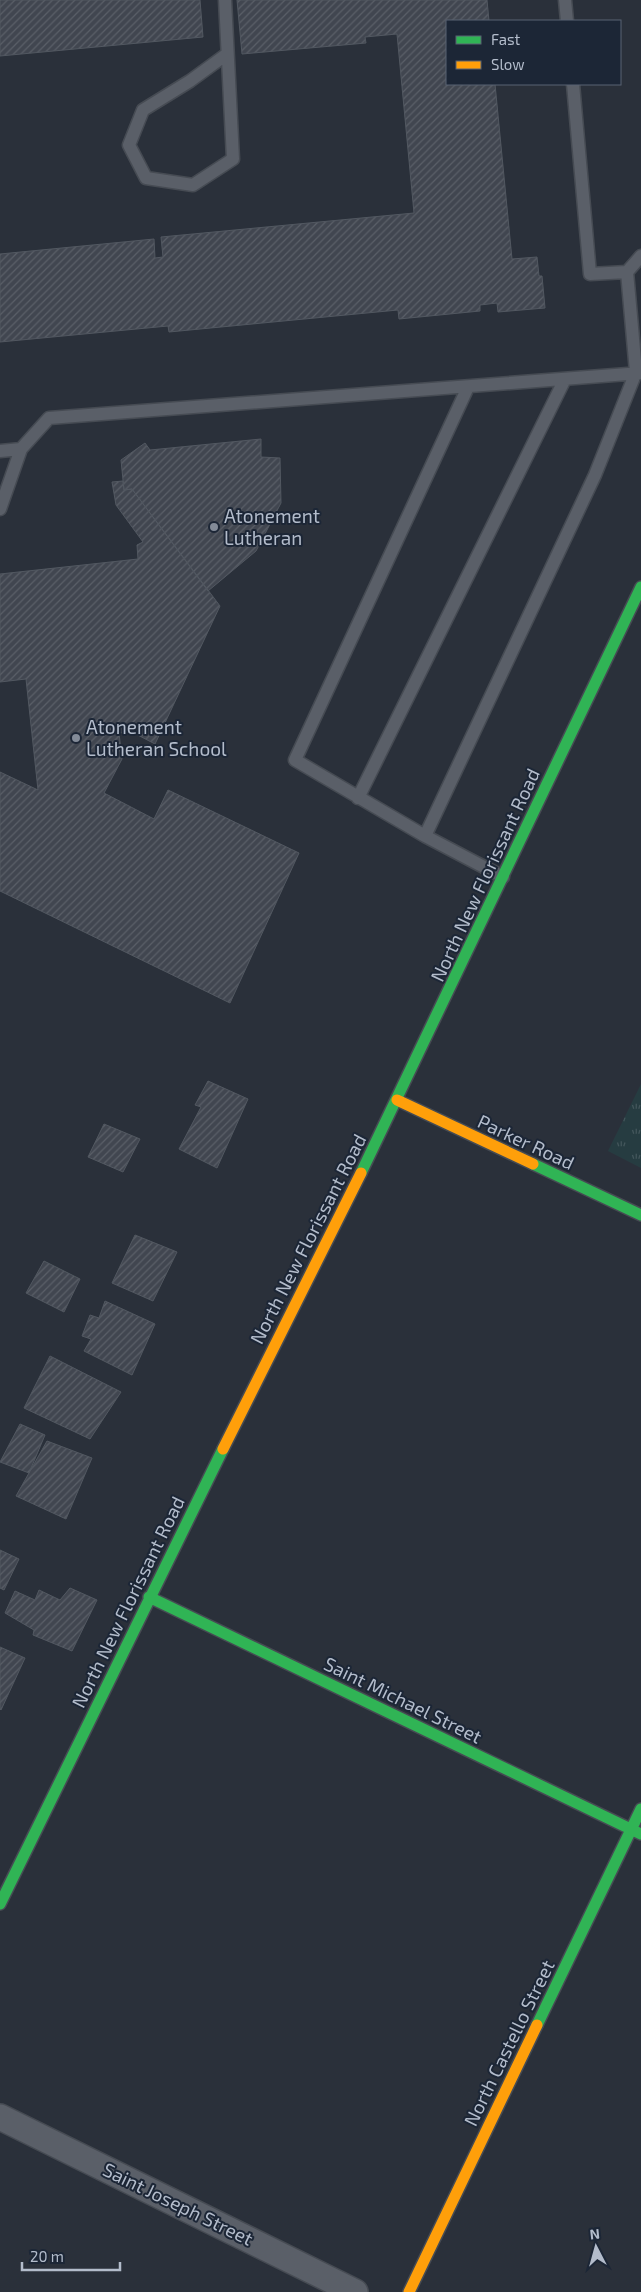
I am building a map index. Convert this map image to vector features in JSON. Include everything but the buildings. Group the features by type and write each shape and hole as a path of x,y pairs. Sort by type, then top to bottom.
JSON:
{"main road":[{"name":"North New Florissant Road","path":"0,1904 149,1597 397,1100 641,588"},
{"name":"Parker Road","path":"397,1100 641,1214"},
{"name":"Saint Michael Street","path":"149,1597 636,1832"},
{"name":"North Castello Street","path":"409,2292 636,1832 641,1809"}],"street":[{"name":"Saint Joseph Street","path":"0,2117 356,2292"}],"lane":[{"path":"224,0 233,159 193,184 146,178 129,145 143,110 190,81 227,54"},
{"path":"565,0 567,20"},
{"path":"573,85 590,274 627,272 641,256"},
{"path":"425,836 595,475 639,373 627,272"},
{"path":"0,510 21,449 49,418 639,373"},
{"path":"358,798 565,379"},
{"path":"468,387 296,760 425,836 503,877"},
{"path":"0,451 21,449"}],"green space":[{"path":"641,1084 641,1168 608,1151"}],"traffic: fast":[{"path":"361,1173 641,587"},
{"path":"533,1164 641,1215"},
{"path":"0,1904 223,1449"},
{"path":"149,1597 641,1834"},
{"path":"537,2025 641,1809"}],"traffic: slow":[{"path":"397,1100 533,1164"},
{"path":"223,1449 361,1173"},
{"path":"409,2292 537,2025"}],"place":[{"name":"Atonement Lutheran","path":"214,527"},
{"name":"Atonement Lutheran School","path":"76,738"}]}
